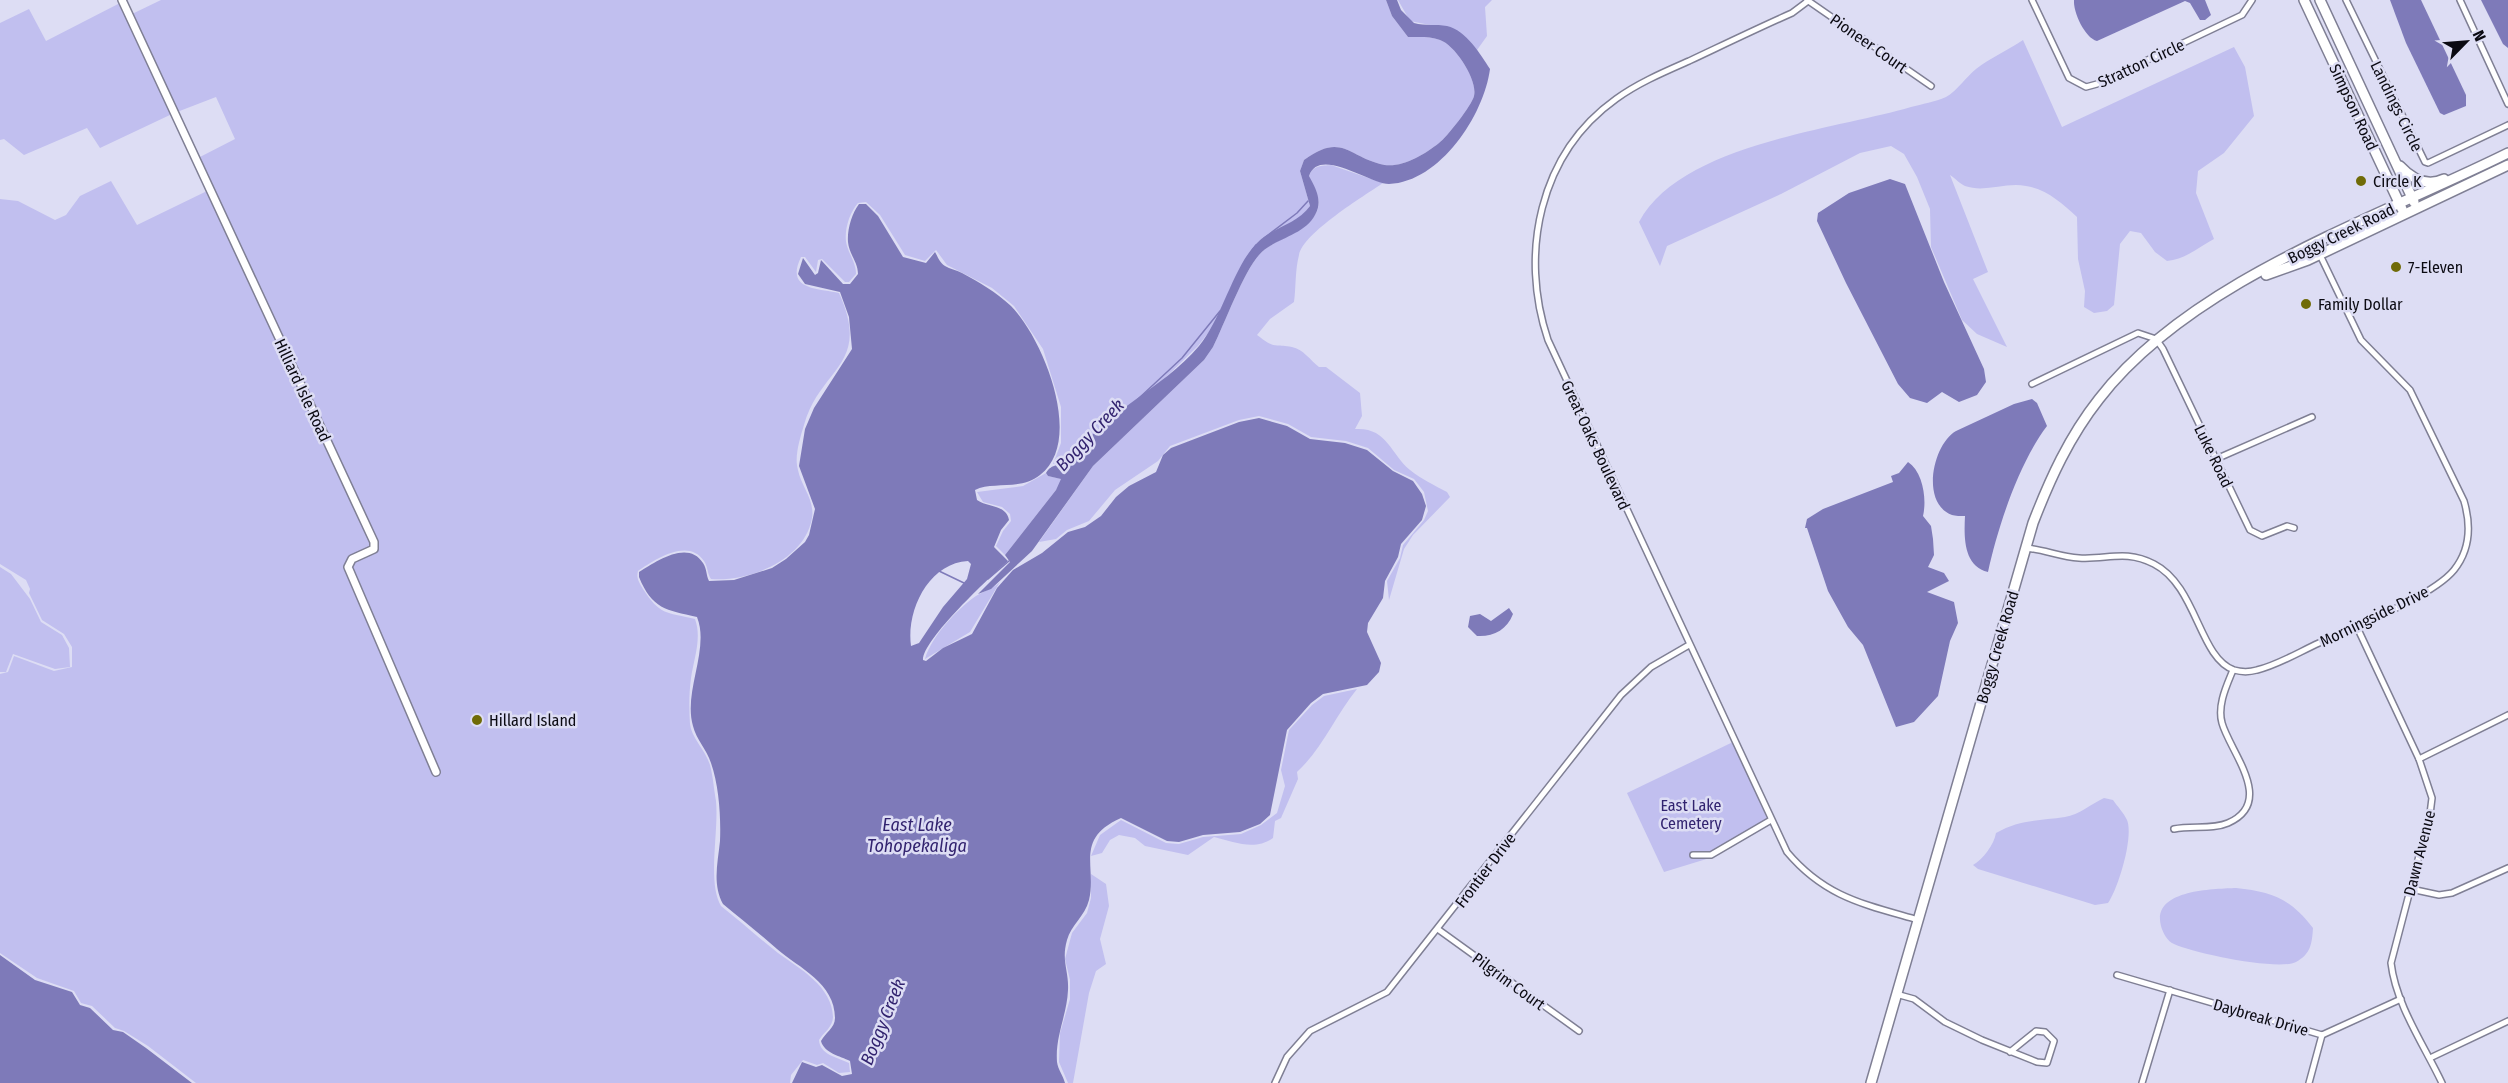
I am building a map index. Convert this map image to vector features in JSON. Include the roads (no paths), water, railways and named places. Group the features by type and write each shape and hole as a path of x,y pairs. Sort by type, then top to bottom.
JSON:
{"main road":[{"name":"Simpson Road","path":"2304,0 2404,214"},
{"name":"Simpson Road","path":"2320,0 2417,209"},
{"path":"2390,152 2413,178 2432,182 2508,148"},
{"name":"Boggy Creek Road","path":"1871,1083 2025,548 2043,497 2070,440 2103,393 2156,339 2186,316 2306,249 2508,153"},
{"name":"Boggy Creek Road","path":"2241,284 2319,254 2508,165"},
{"path":"2306,249 2319,254 2326,239"}],"street":[{"name":"Hilliard Isle Road","path":"122,0 374,542 374,549 352,560 348,567 436,772"},
{"name":"Stratton Circle","path":"2032,0 2067,75 2075,84 2086,87 2097,84 2242,15 2252,0"},
{"name":"Landings Circle","path":"2346,0 2425,162 2428,163 2508,125"},
{"path":"2460,0 2508,104"},
{"name":"Pioneer Court","path":"1808,1 1931,86"},
{"name":"Great Oaks Boulevard","path":"1808,1 1792,13 1641,83 1615,99 1592,120 1566,152 1547,190 1535,231 1536,297 1548,340 1770,820 1787,852 1805,873 1830,891 1918,920"},
{"name":"Morningside Drive","path":"2234,669 2255,671 2264,668 2442,582 2461,559 2468,537 2469,524 2464,501 2417,402 2403,382 2361,340 2319,254"},
{"path":"2032,384 2138,333 2156,339"},
{"name":"Luke Road","path":"2156,339 2254,534 2266,536 2287,526 2294,528"},
{"path":"2216,459 2312,417"},
{"path":"2025,548 2079,558 2122,555 2154,564 2180,585 2210,646 2225,665 2234,669 2223,698 2221,721 2250,785 2249,801 2242,813 2226,824 2174,829"},
{"name":"Dawn Avenue","path":"2356,625 2419,759 2432,798 2430,814 2391,963 2392,978 2442,1083"},
{"name":"Frontier Drive","path":"1275,1083 1287,1057 1310,1031 1387,992 1439,930 1622,695 1651,667 1689,645"},
{"path":"2419,759 2508,715"},
{"path":"1693,855 1711,855 1770,820"},
{"path":"2411,889 2439,895 2452,893 2508,868"},
{"name":"Pilgrim Court","path":"1439,930 1579,1031"},
{"name":"Daybreak Drive","path":"2117,975 2322,1035 2401,999"},
{"path":"2142,1083 2170,990"},
{"path":"1896,994 1914,999 1945,1022 2010,1052 2037,1062 2047,1063 2054,1041 2044,1032 2036,1030 2010,1052"},
{"path":"2430,1058 2508,1022"},
{"path":"2309,1083 2322,1035"}],"water":[{"path":"1386,0 1397,0 1401,10 1414,23 1454,28 1467,38 1490,69 1479,106 1469,125 1442,159 1425,172 1408,180 1389,184 1334,165 1315,168 1309,176 1318,200 1315,215 1304,228 1265,249 1259,255 1247,273 1213,347 1204,360 1093,466 1032,551 991,589 978,594 1010,562 1005,555 1056,490 1061,479 1048,476 1046,473 1048,470 1053,466 1070,462 1098,429 1184,362 1199,346 1215,321 1249,252 1264,237 1299,217 1310,206 1300,171 1304,160 1317,152 1336,147 1380,164 1403,163 1439,143 1464,113 1474,96 1474,89 1464,64 1446,43 1440,40 1428,37 1408,37 1392,16"},
{"path":"2074,0 2205,0 2211,15 2205,20 2200,20 2190,3 2185,1 2097,41 2088,35 2081,24 2075,11"},
{"path":"2390,0 2421,0 2466,95 2466,106 2444,115 2440,113 2406,43"},
{"path":"2481,0 2508,0 2508,48 2503,44"},
{"path":"1890,179 1905,184 1944,282 1984,369 1986,382 1977,395 1959,402 1942,392 1927,403 1910,398 1898,384 1817,221 1818,213 1849,193"},
{"name":"East Lake Tohopekaliga","path":"859,204 866,204 878,216 903,257 926,263 935,252 945,266 981,284 1011,306 1035,341 1046,365 1059,415 1059,439 1053,459 1040,475 1024,483 982,487 975,490 977,500 1004,511 1007,515 1009,520 1001,530 994,547 1008,561 945,624 926,650 923,660 926,661 943,648 972,634 997,588 1013,570 1042,553 1068,532 1085,527 1101,516 1116,497 1129,486 1156,472 1163,455 1171,448 1239,422 1259,418 1287,426 1310,439 1345,443 1367,450 1393,471 1413,481 1422,494 1426,506 1422,520 1401,544 1398,557 1385,581 1383,598 1368,623 1367,632 1381,663 1379,672 1367,685 1323,694 1311,703 1287,730 1270,815 1260,824 1240,832 1203,835 1179,842 1167,841 1121,818 1106,826 1097,835 1090,854 1089,900 1069,935 1065,947 1068,990 1057,1052 1058,1065 1065,1083 792,1083 802,1062 816,1067 822,1065 842,1076 852,1074 850,1061 829,1051 821,1041 835,1022 833,1006 822,986 723,904 717,881 720,841 718,791 711,763 694,731 691,713 700,643 697,617 668,610 655,602 649,596 639,577 639,572 662,558 689,553 697,556 703,563 709,581 734,580 772,568 805,542 815,509 799,466 805,429 814,408 852,349 849,317 840,292 805,284 798,274 803,258 815,275 818,273 821,260 843,284 850,284 858,274 848,242 849,227","holes":["968,561 971,564 967,579 943,607 919,643 911,646 912,618 923,591 942,570"]},
{"path":"2032,399 2037,403 2047,426 2027,458 2019,476 1997,535 1988,572 1980,569 1969,557 1965,541 1965,516 1952,515 1942,508 1936,499 1933,473 1936,460 1941,448 1956,431 2014,404"},
{"path":"1908,462 1917,472 1923,486 1923,516 1931,526 1934,555 1928,567 1944,573 1949,581 1927,592 1954,602 1958,623 1950,641 1938,696 1914,722 1896,727 1863,645 1848,627 1828,591 1807,528 1805,528 1807,519 1823,509 1893,482 1891,476 1899,473"},
{"path":"1509,608 1513,614 1510,620 1494,634 1477,636 1468,627 1470,616 1480,614 1491,621"},
{"path":"0,955 35,980 72,992 80,1005 90,1008 113,1030 123,1032 192,1083 0,1083"}],"waterway":[{"name":"Boggy Creek","path":"1264,238 1297,213 1308,201"},
{"name":"Boggy Creek","path":"1245,261 1256,245"},
{"name":"Boggy Creek","path":"1138,399 1182,358 1220,311"},
{"name":"Boggy Creek","path":"988,579 1009,561"},
{"name":"Boggy Creek","path":"939,571 964,583"}],"place":[{"name":"Circle K","path":"2361,181"},
{"name":"7-Eleven","path":"2396,267"},
{"name":"Family Dollar","path":"2306,304"},
{"name":"Hillard Island","path":"477,720"}],"park label":[{"name":"East Lake Cemetery","path":"1691,814"}]}
